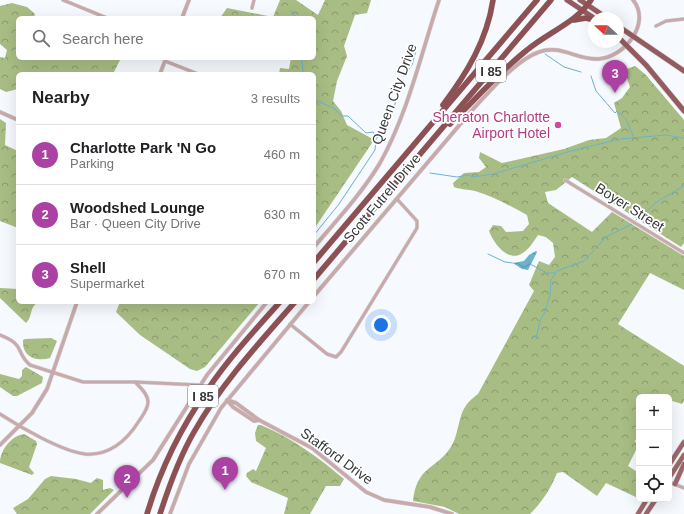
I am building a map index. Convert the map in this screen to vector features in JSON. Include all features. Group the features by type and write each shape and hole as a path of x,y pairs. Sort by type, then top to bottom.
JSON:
{"highway":[{"path":"412,146 456,88 475,55 487,27 493,0"},
{"name":"I 85","path":"316,260 537,0"},
{"name":"I 85","path":"316,277 551,0"},
{"path":"580,0 589,12"},
{"path":"430,142 521,55 556,29 572,20 586,8 591,0"},
{"path":"568,1 594,12"},
{"path":"572,20 588,18"},
{"path":"624,30 684,71"},
{"path":"624,42 652,71 684,111"},
{"name":"I 85","path":"146,514 173,450 201,399 229,360 278,304"},
{"name":"I 85","path":"160,514 182,456 204,416 230,377 292,304"}],"main road":[{"path":"672,460 684,442"},
{"path":"672,473 684,455"},
{"path":"675,484 684,464"},
{"path":"638,514 645,502"},
{"path":"646,514 654,502"}],"street":[{"path":"63,0 102,16"},
{"path":"183,16 189,0"},
{"path":"252,8 254,0"},
{"name":"Queen City Drive","path":"316,245 360,192 387,150 404,108 439,0"},
{"name":"Scott Futrell Drive","path":"316,294 488,94 532,55 547,50 557,50 585,58 599,59 611,56 627,45 633,36 640,18 638,8 632,0"},
{"path":"656,26 666,21 684,19"},
{"path":"161,72 165,60"},
{"path":"167,60 194,72"},
{"path":"0,112 16,119"},
{"name":"Boyer Street","path":"565,180 684,253"},
{"path":"290,324 327,354 336,357 341,352 417,228 417,221 397,199"},
{"path":"0,446 41,400 54,372 76,304"},
{"path":"97,514 153,460 199,385 265,304"},
{"path":"170,514 197,449 227,400 307,304"},
{"path":"0,335 16,343 25,361 30,365 83,382 135,382 199,385"},
{"path":"0,414 19,426 77,452 92,454 108,450 126,438 147,408 148,402 146,396 135,382"},
{"name":"Stafford Drive","path":"227,400 254,421 259,420 312,448 366,492 384,500 430,507 452,514"},
{"path":"672,483 684,488"}],"green space":[{"path":"280,0 296,0 318,15 325,0 371,0 367,13 355,15 344,46 347,56 337,81 333,101 341,111 347,125 371,138 372,143 316,226 316,72 279,72 280,68 289,69 291,60 316,60 316,16 273,16"},
{"path":"12,3 27,7 35,14 34,16 16,16 16,60 120,60 114,72 16,72 16,90 6,92 0,89 0,57 5,58 7,50 0,44 0,6"},
{"path":"227,8 268,16 221,16"},
{"path":"635,66 645,74 684,120 684,243 681,247 572,177 556,190 545,192 548,203 592,232 612,212 684,256 684,290 650,273 618,324 684,366 684,401 682,404 672,401 672,394 636,394 636,450 628,466 636,471 636,497 606,483 597,496 563,472 557,473 552,485 530,514 459,514 445,507 413,501 415,489 423,474 441,459 452,445 464,408 469,401 478,394 534,291 529,285 539,261 549,265 555,257 553,243 546,237 538,235 531,246 524,253 516,256 501,250 489,231 493,225 501,226 506,232 523,231 529,224 527,215 475,191 454,187 453,183 464,173 479,172 486,167 479,158 480,152 502,163 564,149 589,140 606,138 621,128 614,103 622,98 630,87 624,70"},
{"path":"0,119 6,123 5,145 16,150 16,227 0,221"},
{"path":"0,288 16,289 16,304 36,304 32,309 30,318 26,323 0,298"},
{"path":"119,304 258,304 205,367 197,371 190,369 140,335 116,312"},
{"path":"51,338 57,341 50,358 35,359 27,354 23,346 23,340 25,339"},
{"path":"26,367 43,377 42,383 17,396 13,396 0,387 0,374 19,379 22,376 22,370"},
{"path":"258,425 272,430 294,442 344,479 340,486 326,486 310,514 284,514 288,498 251,482 246,476 247,473 253,469 256,471 266,448 256,441 255,433"},
{"path":"24,434 36,441 37,444 29,467 34,473 32,475 0,463 0,458 7,444 19,435"},
{"path":"51,476 76,479 91,483 97,478 103,480 103,490 110,488 114,490 90,514 17,514 13,508 28,499 45,479"}],"water":[{"path":"536,251 537,252 528,270 522,269 513,263 524,261 529,255"}],"waterway":[{"path":"290,11 293,12 295,16"},
{"path":"404,76 412,65 417,47"},
{"path":"545,54 564,67 581,72"},
{"path":"302,60 303,72"},
{"path":"591,76 596,91 615,113 617,111 626,119 634,138"},
{"path":"390,119 402,83"},
{"path":"316,100 335,109 341,116 348,116 366,133 373,132 376,138 375,150 339,204 316,233"},
{"path":"430,173 457,177 468,175 473,177 493,174 571,151 620,139 666,135 684,138"},
{"path":"376,138 384,136"},
{"path":"636,220 658,201 684,186"},
{"path":"536,339 540,320 544,314 550,295 551,280 557,271 584,261 606,237 632,224"},
{"path":"488,254 505,262 513,263"},
{"path":"530,264 547,273 555,273"}],"place":[{"name":"Shell","path":"615,93"},
{"name":"Sheraton Charlotte Airport Hotel","path":"558,125"},
{"name":"Charlotte Park 'N Go","path":"225,490"},
{"name":"Woodshed Lounge","path":"127,498"}]}
